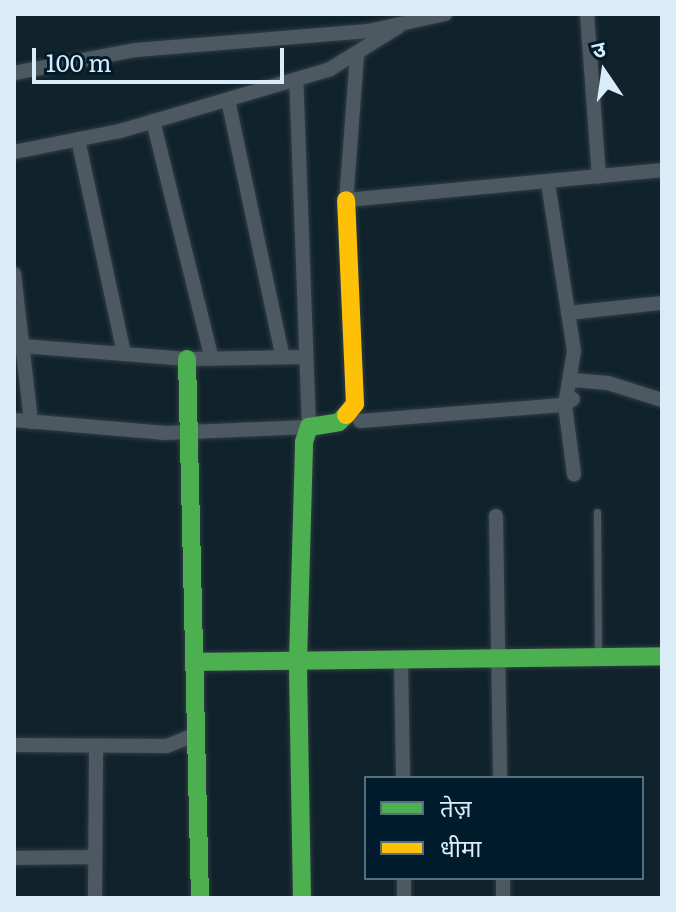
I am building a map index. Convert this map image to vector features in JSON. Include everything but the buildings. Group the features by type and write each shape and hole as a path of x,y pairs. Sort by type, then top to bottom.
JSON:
{"street":[{"path":"14,73 136,50 368,31 445,14"},
{"path":"587,14 599,177"},
{"path":"14,152 153,121 296,80 357,55 402,23"},
{"path":"14,420 191,433 309,427 339,422 355,404 346,200 357,55"},
{"path":"296,80 309,427 304,442 298,661 302,898"},
{"path":"228,100 282,355"},
{"path":"153,121 212,359"},
{"path":"78,139 124,354"},
{"path":"346,200 662,170"},
{"path":"548,183 568,313 573,380 569,402 574,474"},
{"path":"14,274 31,422"},
{"path":"568,313 662,303"},
{"path":"22,346 187,359 282,355 306,357"},
{"path":"187,359 197,662 200,898"},
{"path":"573,380 608,383 662,400"},
{"path":"360,421 569,402"},
{"path":"496,516 500,776"},
{"path":"197,662 497,660 598,654 662,656"},
{"path":"401,660 403,776"},
{"path":"14,745 167,746 197,734"},
{"path":"95,898 96,746"},
{"path":"14,858 95,857"}],"lane":[{"path":"597,512 598,654"}],"traffic: fast":[{"path":"187,359 200,898"},
{"path":"302,898 298,661 304,442 309,427 339,422 346,415"},
{"path":"197,662 662,656"}],"traffic: slow":[{"path":"346,200 355,404 346,415"}]}
